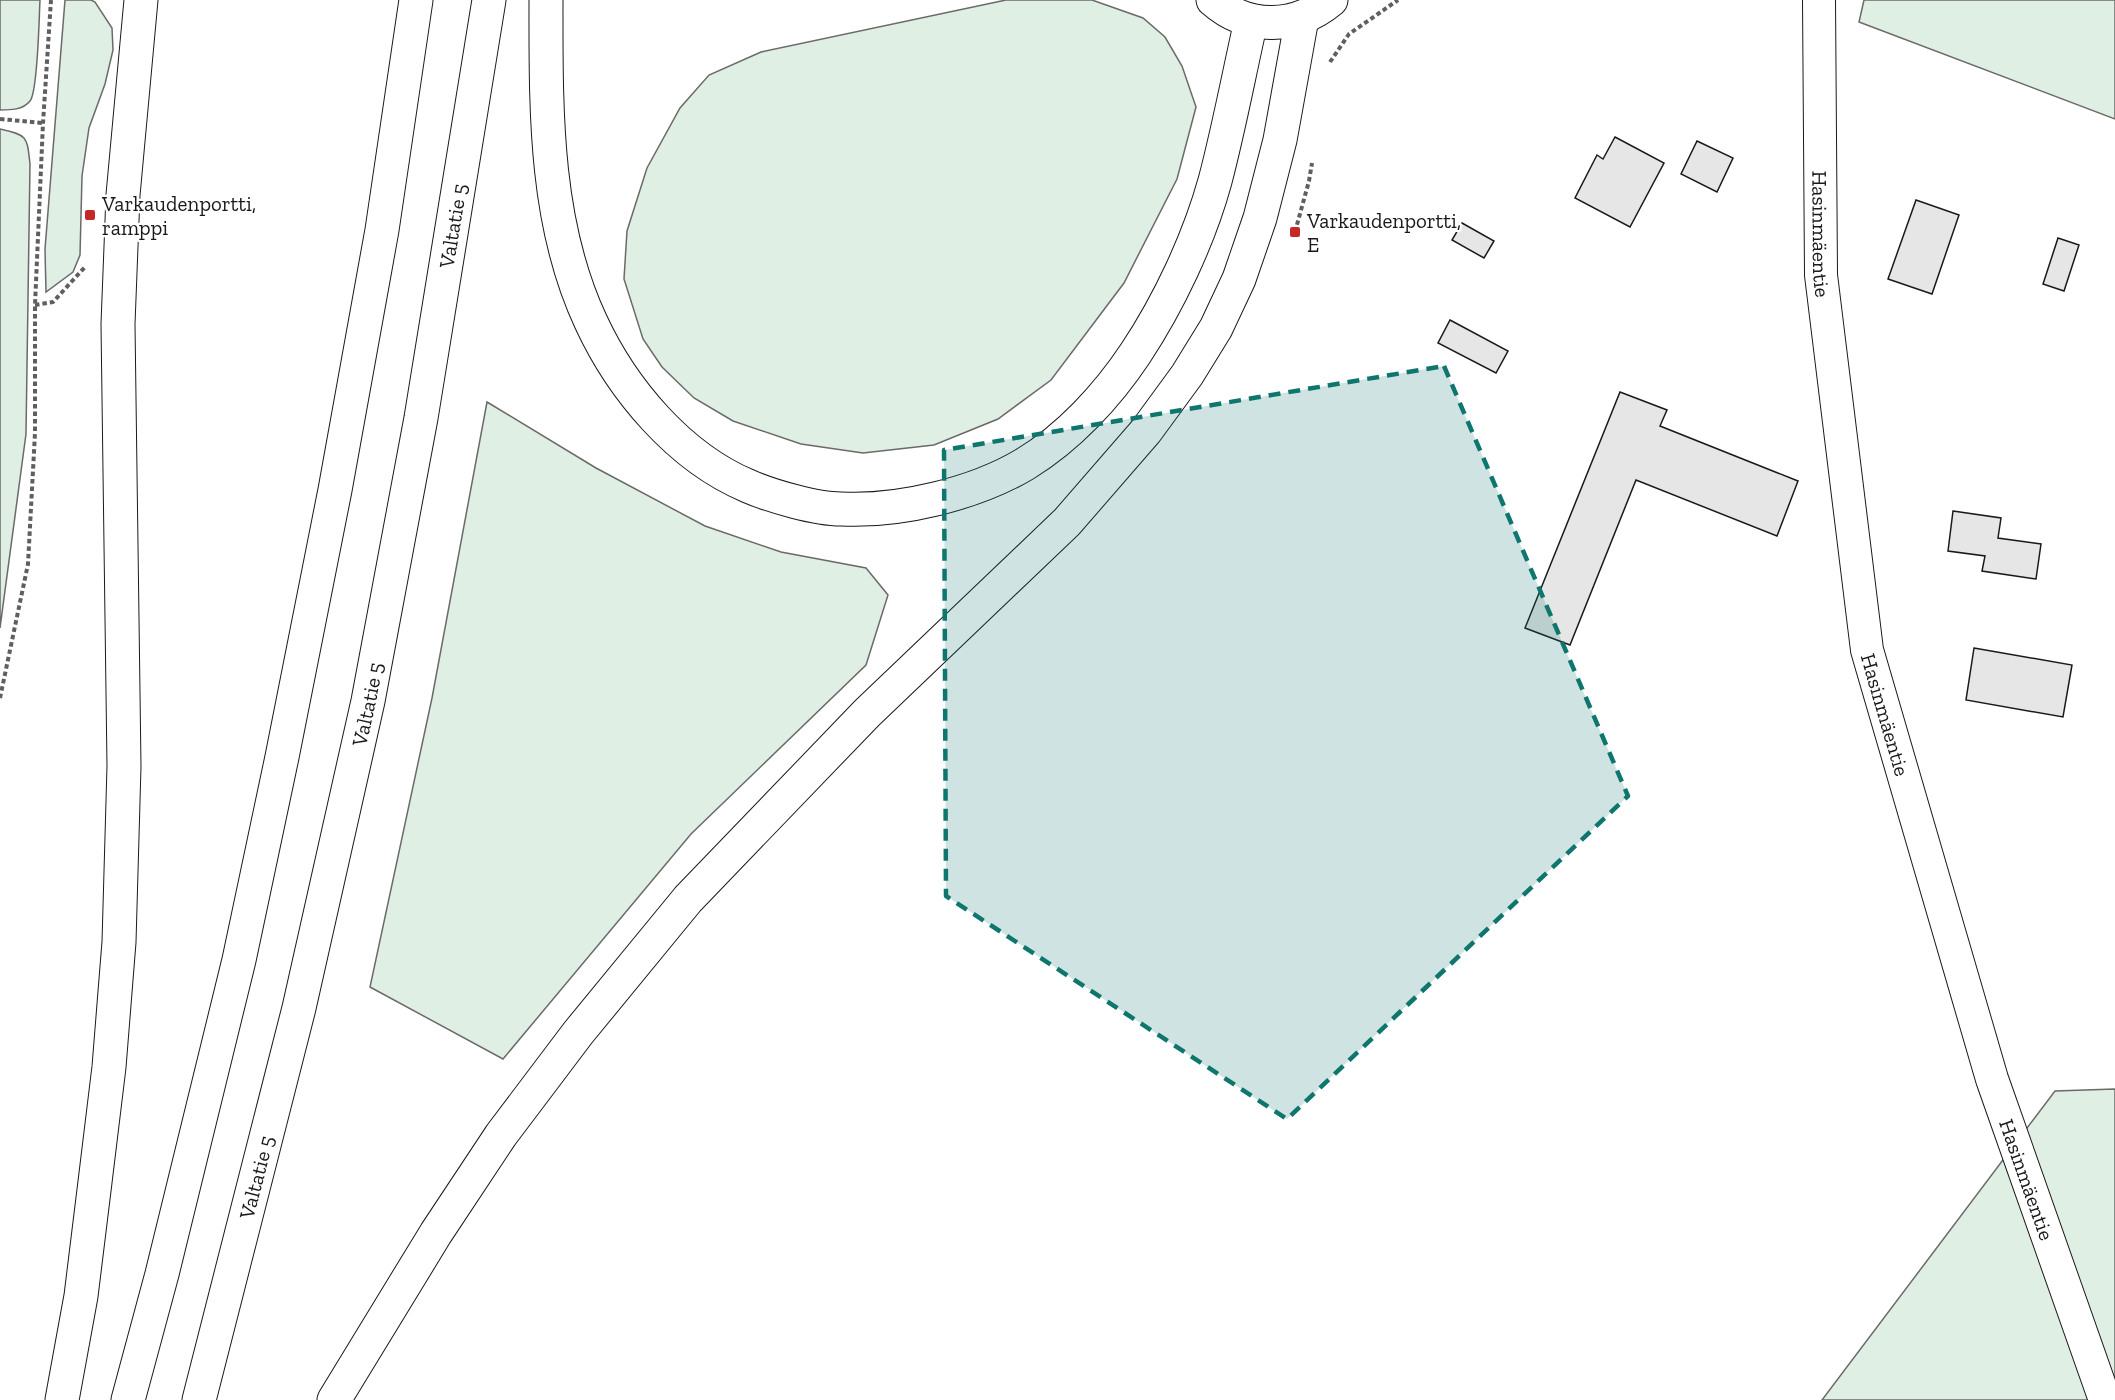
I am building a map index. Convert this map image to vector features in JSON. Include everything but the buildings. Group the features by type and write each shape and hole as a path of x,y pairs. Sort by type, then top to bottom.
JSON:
{"main road":[{"path":"62,1400 81,1296 109,1067 119,942 124,766 118,324 123,195 141,0"},
{"path":"128,1400 162,1274 238,960 282,756 335,490 378,252 416,0"},
{"name":"Valtatie 5","path":"199,1400 299,1008 368,701 421,418 489,0"},
{"path":"546,0 546,100 555,195 564,253 591,322 613,361 640,401 670,435 716,469 748,487 839,510 926,501 986,483 1025,464 1064,435 1104,395 1136,353 1167,299 1194,244 1214,182 1251,21"},
{"path":"1213,0 1235,15 1251,21 1268,23 1285,23 1302,18 1320,9 1331,0"},
{"path":"334,1400 436,1233 501,1135 579,1033 688,899 867,713 1067,522 1146,430 1187,375 1216,328 1239,279 1260,218 1280,140 1302,18"}],"street":[{"name":"Hasinmäentie","path":"1818,0 1821,275 1867,650 1992,1079 2105,1400"}],"path":[{"path":"0,698 28,564 35,433 35,305 51,0"},
{"path":"1328,64 1349,34 1398,0"},
{"path":"0,119 43,123"},
{"path":"1294,232 1313,159"},
{"path":"35,305 53,302 86,266 87,256"}],"highlighted area":[{"path":"1444,366 1628,796 1287,1119 946,896 944,450"}],"green space":[{"path":"0,0 40,0 33,95 27,104 12,110 0,110"},
{"path":"65,0 95,2 112,28 113,50 105,84 89,128 82,176 80,255 73,272 46,292 45,249"},
{"path":"1006,0 1092,0 1143,18 1165,37 1182,66 1196,107 1177,179 1124,283 1051,380 998,419 934,445 863,453 801,444 733,421 694,398 662,367 643,339 624,279 627,231 647,168 680,108 709,75 761,52"},
{"path":"1864,0 2115,0 2115,119 1859,22"},
{"path":"0,129 16,133 24,139 27,143 30,164 26,434 0,628"},
{"path":"487,402 596,468 705,526 781,552 866,568 888,595 866,665 691,834 503,1059 370,987 432,698"},
{"path":"2115,1089 2115,1400 1822,1400 2055,1091"}],"place":[{"name":"Varkaudenportti, ramppi","path":"90,215"},
{"name":"Varkaudenportti, E","path":"1295,232"}]}
